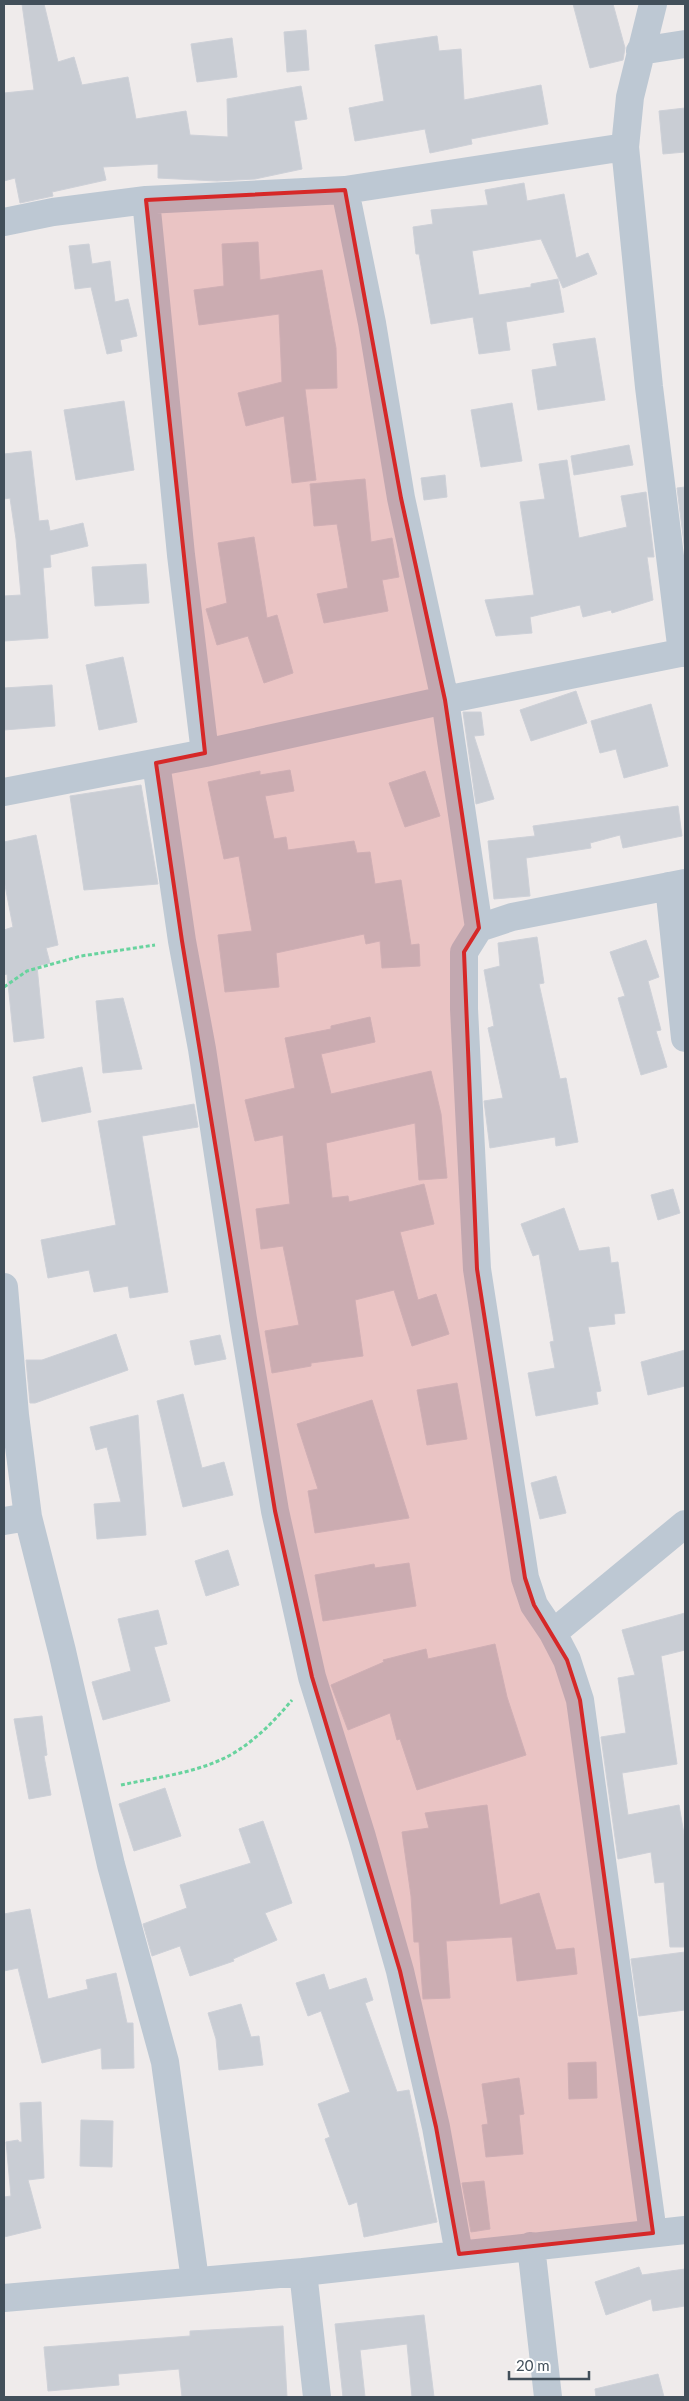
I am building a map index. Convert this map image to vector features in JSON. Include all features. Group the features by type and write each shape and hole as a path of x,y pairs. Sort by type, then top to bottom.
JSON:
{"street":[{"path":"4,792 205,753 445,700 684,653 648,387 625,147 630,97 653,4"},
{"path":"640,51 685,44"},
{"path":"4,222 53,212 146,200 345,190 625,147"},
{"path":"345,190 372,323 401,498 445,700 479,928"},
{"path":"146,200 182,555 205,753"},
{"path":"156,763 182,941 202,1049 242,1319 275,1511 312,1677 362,1837 400,1971 436,2127 459,2254"},
{"path":"653,2233 580,1700 567,1660 553,1633 534,1605 525,1578 477,1268 464,1009 464,952 479,928 512,917 677,885 685,1038"},
{"path":"4,1288 15,1415 16,1519 62,1651 111,1865 165,2062 195,2280"},
{"path":"553,1633 685,1524"},
{"path":"4,2298 303,2272 685,2230"},
{"path":"531,2246 548,2397"},
{"path":"303,2272 317,2397"}],"path":[{"path":"4,987 27,972 81,956 182,941"},
{"path":"94,1791 189,1770 219,1761 253,1740 282,1712 312,1677"}],"highlighted area":[{"path":"345,190 401,498 445,700 479,928 464,952 477,1269 525,1578 534,1605 567,1660 580,1700 653,2233 459,2254 436,2127 400,1971 312,1677 275,1511 182,941 156,763 205,753 146,200"}],"building":[{"path":"22,4 44,4 58,62 74,57 82,85 128,77 136,119 186,111 190,135 228,137 227,99 301,86 307,119 294,121 302,169 255,179 217,181 158,178 158,164 103,167 106,180 52,192 53,196 20,203 15,178 4,181 4,93 34,90"},
{"path":"573,4 613,4 625,48 623,60 590,68"},
{"path":"306,30 309,70 287,72 284,32"},
{"path":"437,36 439,51 461,49 464,100 541,85 548,124 471,139 472,144 430,153 425,129 355,141 349,108 384,101 375,45"},
{"path":"232,38 237,77 197,82 191,44"},
{"path":"685,108 685,152 663,154 659,111"},
{"path":"524,183 527,201 564,194 576,258 588,253 597,274 563,288 541,239 472,251 479,295 531,287 531,284 558,279 564,312 506,322 510,350 479,354 473,317 431,324 419,254 416,254 413,227 433,224 431,210 488,205 485,190"},
{"path":"258,242 260,280 322,270 336,348 337,388 305,389 316,480 292,483 284,416 246,426 238,393 282,382 279,314 199,325 194,290 224,286 222,244"},
{"path":"89,244 92,264 110,261 115,302 128,299 137,336 120,340 122,351 107,354 91,287 75,289 69,246"},
{"path":"595,338 605,400 538,410 532,370 557,366 553,344"},
{"path":"124,401 134,470 76,480 64,410"},
{"path":"512,403 522,461 481,467 471,410"},
{"path":"629,445 633,465 574,475 571,456"},
{"path":"31,451 39,521 48,520 50,531 83,523 88,546 50,555 51,567 43,568 48,638 4,641 4,596 21,595 10,498 4,499 4,454"},
{"path":"567,460 579,538 627,527 621,496 646,492 654,557 647,557 653,600 612,613 611,610 583,617 580,605 530,617 532,633 496,636 485,600 534,595 520,502 545,499 539,464"},
{"path":"445,475 447,497 424,500 421,478"},
{"path":"365,479 371,542 392,538 399,577 382,580 388,611 324,623 317,594 348,588 337,524 314,526 310,484"},
{"path":"685,487 685,552 677,488"},
{"path":"254,537 267,618 277,615 293,673 264,683 248,636 217,645 206,609 227,603 218,543"},
{"path":"146,564 149,603 95,606 92,567"},
{"path":"123,657 137,722 99,730 86,665"},
{"path":"52,685 55,726 4,730 4,688"},
{"path":"576,691 587,723 531,741 520,710"},
{"path":"651,704 668,766 624,778 616,749 600,753 591,721"},
{"path":"463,712 481,712 484,735 474,736 494,799 476,804"},
{"path":"290,770 294,791 265,796 274,839 286,837 288,850 354,841 357,853 370,852 375,884 401,880 411,945 419,944 420,966 382,968 380,941 366,944 364,934 276,953 279,987 225,992 218,935 252,931 239,856 224,859 208,782 260,771 260,775"},
{"path":"425,771 440,816 405,827 389,783"},
{"path":"141,785 158,884 84,890 70,796"},
{"path":"678,806 682,836 623,848 620,835 590,843 591,848 526,858 530,896 494,899 488,841 535,836 533,826"},
{"path":"36,835 58,945 46,948 50,963 37,966 44,1038 14,1042 7,974 4,975 4,930 13,927 4,880 4,842"},
{"path":"537,937 544,983 539,984 560,1079 566,1078 578,1142 556,1146 555,1137 490,1148 484,1101 503,1098 488,1028 494,1026 484,970 500,966 498,943"},
{"path":"646,940 659,977 648,981 661,1030 656,1031 667,1067 641,1075 618,998 625,996 610,952"},
{"path":"123,998 142,1069 103,1073 96,1001"},
{"path":"370,1017 375,1042 321,1054 331,1094 431,1071 441,1114 447,1178 419,1180 415,1123 326,1143 332,1198 348,1196 349,1202 424,1184 434,1224 400,1232 418,1300 436,1294 449,1334 412,1346 394,1290 355,1300 363,1356 311,1363 311,1366 272,1373 265,1331 299,1325 283,1246 261,1249 256,1209 290,1204 283,1135 255,1141 245,1100 295,1088 285,1038 331,1029 331,1026"},
{"path":"82,1067 91,1112 42,1122 33,1077"},
{"path":"194,1104 198,1127 142,1136 168,1292 130,1298 128,1286 94,1292 89,1270 48,1278 41,1240 116,1225 98,1121"},
{"path":"673,1189 680,1213 658,1220 651,1195"},
{"path":"564,1208 579,1251 609,1247 611,1263 618,1262 625,1313 614,1314 615,1324 588,1327 601,1391 596,1392 598,1404 536,1416 528,1373 555,1368 550,1342 554,1341 539,1254 533,1256 521,1224"},
{"path":"116,1334 128,1370 35,1403 30,1403 26,1360 42,1360"},
{"path":"220,1335 226,1359 195,1365 190,1341"},
{"path":"685,1350 685,1386 648,1395 641,1362"},
{"path":"457,1383 467,1439 427,1445 417,1390"},
{"path":"183,1394 202,1468 224,1462 233,1495 183,1507 157,1401"},
{"path":"372,1400 409,1518 315,1533 308,1491 318,1489 297,1424"},
{"path":"138,1415 146,1535 97,1539 94,1504 121,1502 107,1447 96,1450 90,1427"},
{"path":"556,1476 566,1513 540,1519 531,1483"},
{"path":"228,1550 239,1585 206,1596 195,1561"},
{"path":"409,1563 416,1606 323,1621 315,1575 374,1564 375,1568"},
{"path":"158,1610 167,1644 154,1647 170,1701 103,1720 92,1682 131,1671 118,1619"},
{"path":"685,1613 685,1650 661,1656 677,1764 622,1773 628,1815 679,1805 685,1840 685,1947 670,1947 664,1882 655,1883 651,1852 618,1859 601,1737 626,1733 618,1678 635,1675 622,1630"},
{"path":"495,1644 507,1697 526,1755 417,1790 400,1739 397,1740 390,1713 348,1730 331,1685 384,1662 383,1660 426,1649 428,1659"},
{"path":"42,1716 47,1755 44,1756 51,1795 29,1799 14,1719"},
{"path":"165,1788 181,1836 134,1851 119,1804"},
{"path":"487,1805 500,1905 539,1893 556,1950 574,1948 577,1974 517,1981 512,1937 446,1941 450,1998 423,1999 419,1942 414,1942 411,1896 402,1832 429,1828 425,1813"},
{"path":"263,1821 292,1903 265,1913 277,1940 233,1959 234,1961 190,1976 180,1946 152,1956 143,1924 187,1908 180,1885 251,1863 239,1829"},
{"path":"30,1909 48,1999 88,1989 86,1980 116,1973 127,2023 133,2023 134,2068 102,2069 101,2048 42,2063 18,1968 4,1971 4,1914"},
{"path":"685,1952 685,2010 639,2016 631,1959"},
{"path":"324,1974 329,1990 366,1978 373,2000 365,2003 397,2092 409,2090 437,2222 364,2237 357,2202 349,2205 325,2139 330,2137 318,2104 350,2092 321,2011 308,2016 296,1983"},
{"path":"241,2004 251,2037 259,2036 263,2065 219,2070 216,2039 208,2013"},
{"path":"596,2062 597,2098 569,2099 568,2063"},
{"path":"519,2078 524,2114 519,2115 523,2154 486,2157 482,2125 488,2124 482,2084"},
{"path":"41,2102 44,2178 28,2180 41,2228 4,2237 4,2197 11,2196 6,2142 18,2140 22,2142 20,2103"},
{"path":"81,2120 113,2121 112,2167 80,2166"},
{"path":"484,2181 490,2229 471,2232 462,2183"},
{"path":"639,2267 642,2275 685,2269 685,2306 653,2311 651,2299 606,2315 595,2282"},
{"path":"424,2315 434,2397 412,2397 407,2344 360,2350 365,2397 343,2397 335,2324"},
{"path":"283,2326 287,2397 182,2397 179,2369 118,2374 119,2385 48,2391 44,2347 190,2336 190,2331"},
{"path":"658,2374 664,2397 596,2397 595,2389"}]}
